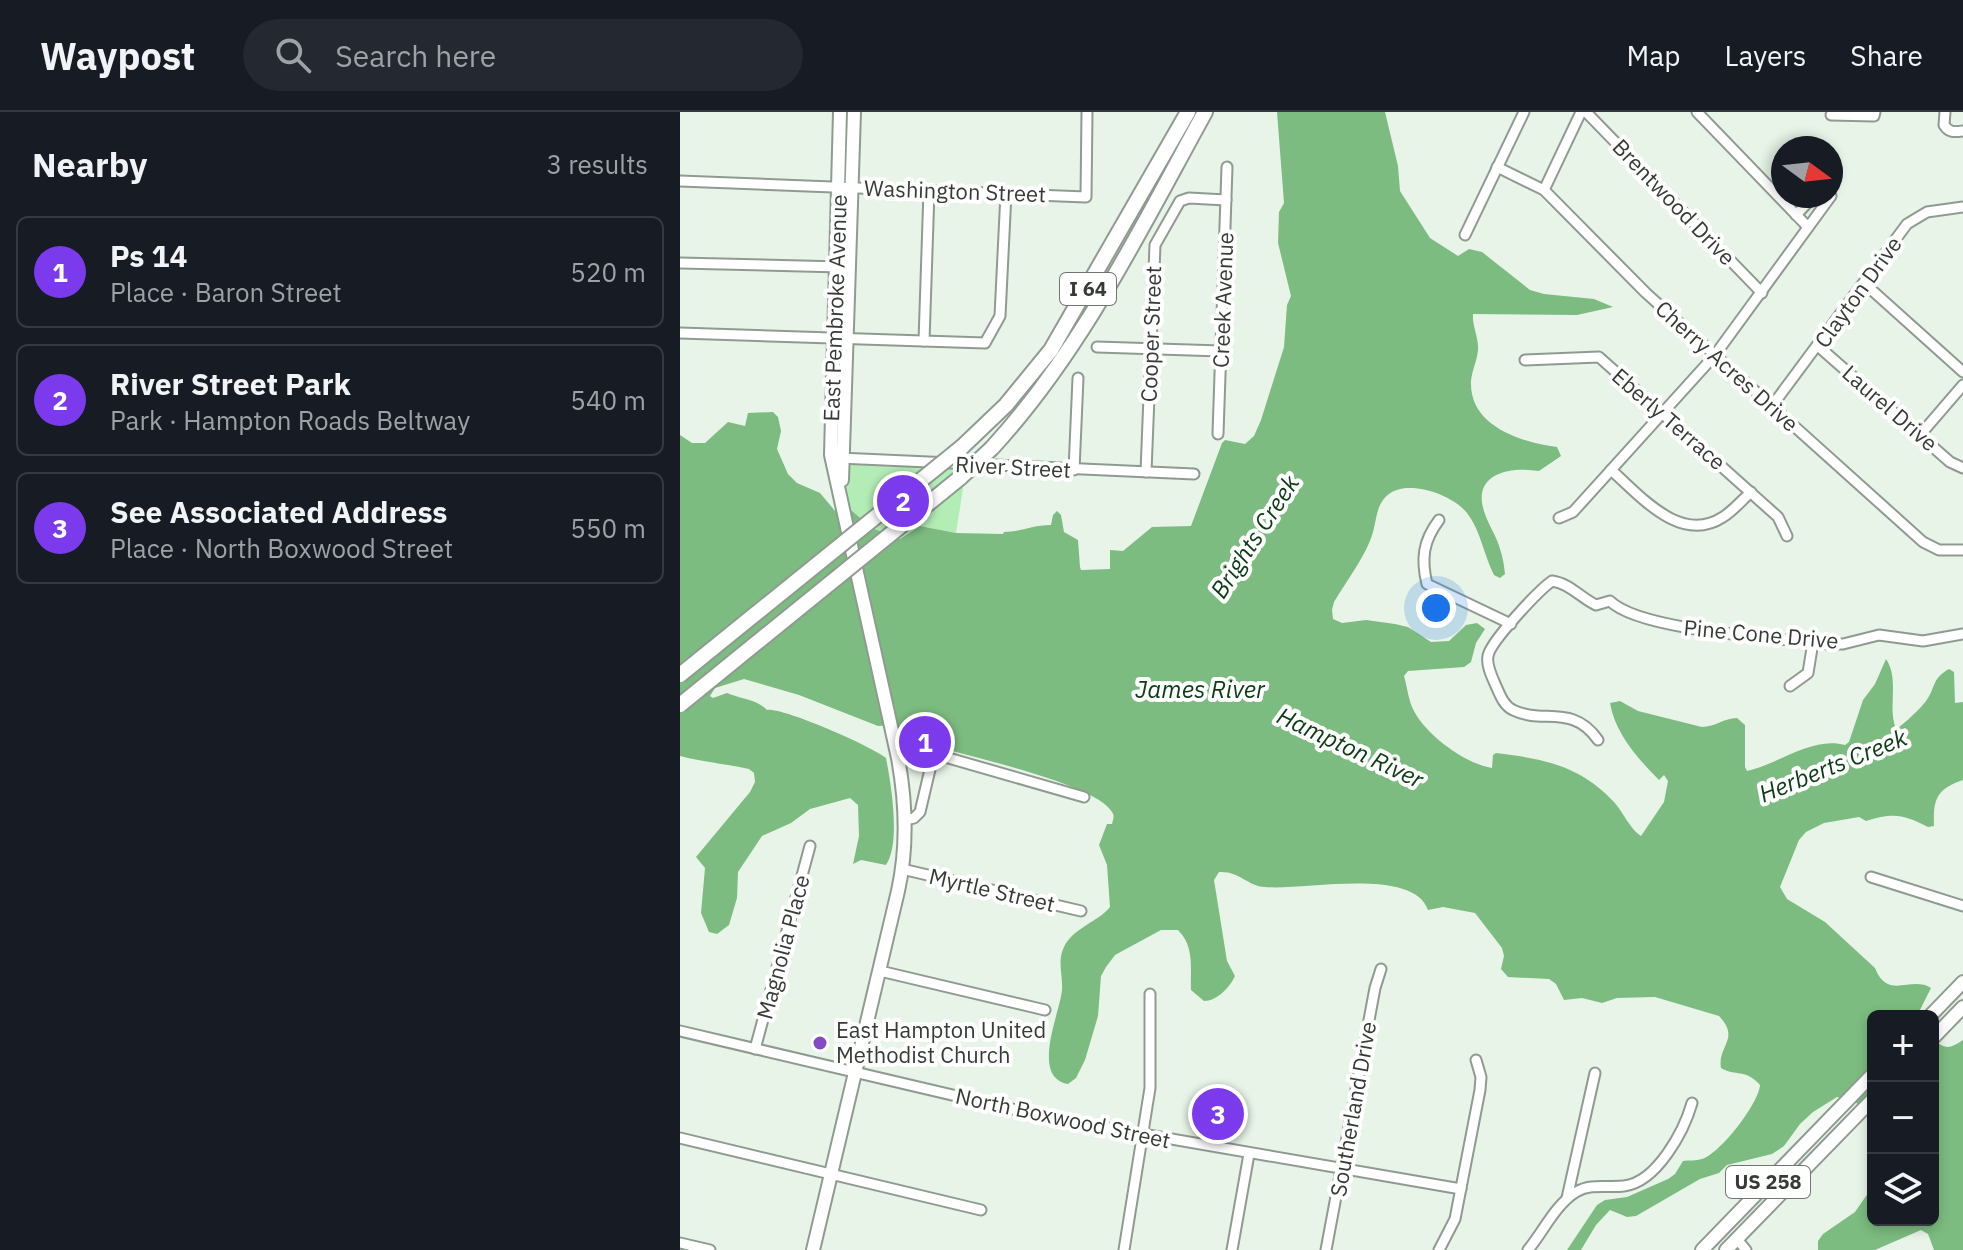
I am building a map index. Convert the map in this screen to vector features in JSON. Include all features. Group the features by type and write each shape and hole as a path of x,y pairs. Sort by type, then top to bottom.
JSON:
{"highway":[{"name":"I 64","path":"680,675 962,447 1006,405 1051,350 1188,112"},
{"name":"I 64","path":"680,705 961,477 992,448 1040,392 1074,343 1205,112"}],"main road":[{"name":"East Pembroke Avenue","path":"813,1250 902,869 905,820 903,786 836,458 844,187 840,112"},
{"name":"East Pembroke Avenue","path":"844,187 854,112"},
{"path":"1936,1010 1963,982"},
{"path":"1939,1032 1963,1007"},
{"name":"US 258","path":"1702,1250 1867,1080"},
{"name":"US 258","path":"1726,1250 1867,1105"}],"street":[{"name":"Washington Street","path":"680,181 1086,197 1087,112"},
{"path":"1465,235 1524,112"},
{"path":"1544,190 1584,112"},
{"name":"Brentwood Drive","path":"1584,112 1762,293"},
{"path":"1697,112 1808,227"},
{"path":"1831,115 1874,116 1875,112"},
{"path":"1945,112 1944,125 1947,129 1954,133 1963,131"},
{"name":"Creek Avenue","path":"1218,434 1227,167"},
{"name":"Cherry Acres Drive","path":"1497,167 1544,190 1646,293 1923,542 1939,550 1963,550"},
{"path":"924,341 929,191"},
{"path":"680,333 985,343 1000,316 1006,193"},
{"name":"Cooper Street","path":"1146,472 1155,245 1180,201 1189,198 1226,200"},
{"name":"Clayton Drive","path":"1772,406 1907,224 1927,212 1963,207"},
{"path":"1796,215 1803,208"},
{"path":"1559,518 1573,512 1715,355 1822,208"},
{"path":"680,263 842,267"},
{"path":"1865,284 1963,372"},
{"name":"Laurel Drive","path":"1818,346 1950,462 1963,468"},
{"path":"1097,347 1221,351"},
{"name":"Eberly Terrace","path":"1525,360 1599,357 1778,517 1787,536"},
{"path":"1074,470 1078,378"},
{"path":"1920,435 1963,385"},
{"name":"River Street","path":"836,458 1194,474"},
{"path":"1611,470 1661,514 1691,525 1702,525 1724,517 1751,492"},
{"path":"1439,520 1428,534 1424,548 1422,560 1427,584 1511,624 1491,646 1487,658 1503,701 1511,710 1559,716 1580,723 1589,728 1598,740"},
{"name":"Pine Cone Drive","path":"1511,624 1535,594 1552,581 1569,586 1579,596 1596,605 1610,601 1617,608 1644,620 1813,642 1843,644 1879,635 1923,641 1963,634"},
{"path":"1790,686 1808,673 1813,642"},
{"path":"905,820 914,819 920,812 932,761 938,755 1084,797"},
{"name":"Magnolia Place","path":"755,1049 810,846"},
{"name":"Myrtle Street","path":"902,869 1081,911"},
{"path":"1871,877 1963,906"},
{"name":"Southerland Drive","path":"1326,1250 1381,969"},
{"path":"880,971 1045,1010"},
{"path":"1124,1250 1151,1081 1150,994"},
{"name":"North Boxwood Street","path":"680,1031 1050,1118 1461,1189"},
{"path":"1439,1250 1453,1223 1461,1189 1480,1090 1481,1077 1476,1060"},
{"path":"1528,1250 1567,1198 1595,1073"},
{"path":"1567,1198 1587,1187 1628,1186 1642,1179 1678,1139 1692,1103"},
{"path":"680,1138 981,1210"},
{"path":"1232,1250 1249,1154"},
{"path":"1737,1239 1746,1250"},
{"path":"680,1243 710,1250"}],"shaded area":[{"path":"840,458 967,463 956,533 920,526 900,539 878,531 847,509"}],"water":[{"name":"James River","path":"1277,112 1385,112 1398,166 1400,191 1430,238 1458,256 1469,249 1482,252 1530,290 1594,299 1613,307 1577,315 1473,314 1478,350 1471,381 1478,410 1499,429 1528,441 1557,447 1561,456 1539,471 1516,470 1495,476 1483,490 1485,514 1499,545 1505,574 1500,578 1494,575 1476,528 1460,506 1430,491 1408,488 1389,494 1382,502 1366,549 1334,602 1333,619 1342,623 1366,620 1395,624 1408,627 1431,642 1449,641 1466,625 1477,623 1485,629 1476,643 1471,662 1464,667 1408,671 1404,676 1417,717 1446,746 1492,768 1496,753 1545,761 1574,772 1614,802 1641,836 1664,802 1668,781 1664,775 1659,780 1628,745 1610,703 1620,701 1638,711 1702,727 1737,718 1745,725 1747,771 1808,747 1833,743 1845,745 1849,742 1863,700 1875,684 1886,659 1892,676 1896,729 1924,704 1936,680 1949,669 1954,672 1955,703 1963,702 1963,780 1947,787 1938,796 1934,826 1892,816 1824,823 1806,832 1799,840 1780,887 1787,899 1825,922 1875,968 1886,983 1931,988 1920,1010 1867,1010 1867,1111 1855,1102 1837,1097 1813,1112 1784,1146 1772,1154 1727,1165 1719,1173 1700,1179 1636,1216 1627,1217 1610,1210 1596,1225 1581,1250 1567,1250 1597,1205 1605,1200 1627,1197 1668,1179 1683,1161 1700,1160 1710,1155 1746,1115 1760,1085 1750,1076 1721,1068 1728,1031 1719,1016 1655,997 1617,998 1602,1003 1582,998 1564,1000 1556,984 1549,979 1508,977 1501,969 1502,948 1475,913 1443,907 1428,910 1418,897 1401,888 1379,884 1265,887 1233,874 1219,872 1214,880 1227,961 1235,976 1230,985 1218,996 1204,1001 1191,990 1189,951 1178,930 1161,930 1115,955 1101,976 1098,1016 1085,1060 1076,1078 1068,1084 1057,1079 1051,1070 1049,1057 1062,990 1061,958 1068,940 1110,907 1107,865 1099,845 1107,824 1112,824 1112,812 1101,802 1060,782 942,748 940,741 932,735 908,732 893,725 878,726 799,695 744,679 715,688 710,696 713,698 727,693 753,701 767,710 826,728 886,758 894,813 891,855 886,865 861,860 853,864 859,836 858,805 850,798 810,809 791,823 762,836 738,872 737,898 729,925 717,934 709,932 701,913 705,868 696,857 755,782 754,773 749,769 680,756 680,435 692,443 705,443 728,422 745,426 748,413 773,412 778,417 781,431 777,449 788,474 797,483 820,493 836,512 852,511 872,528 900,539 920,526 956,533 1003,534 1051,525 1057,511 1061,515 1064,532 1078,540 1081,570 1110,569 1110,550 1123,551 1152,527 1191,526 1222,443 1225,440 1245,444 1254,436 1284,347 1287,305 1291,296 1278,243 1279,212 1284,203"},
{"path":"1963,1040 1963,1250 1934,1250 1928,1234 1921,1230 1875,1250 1818,1250 1818,1241 1823,1234 1855,1212 1867,1195 1867,1226 1939,1226 1939,1044 1947,1047"}],"place":[{"name":"River Street Park","path":"903,501"},
{"name":"Ps 14","path":"925,742"},
{"name":"East Hampton United Methodist Church","path":"820,1043"},
{"name":"See Associated Address","path":"1218,1114"}],"water label":[{"name":"Brights Creek","path":"1255,537"},
{"name":"Hampton River","path":"1350,748"},
{"name":"Herberts Creek","path":"1833,766"}]}
